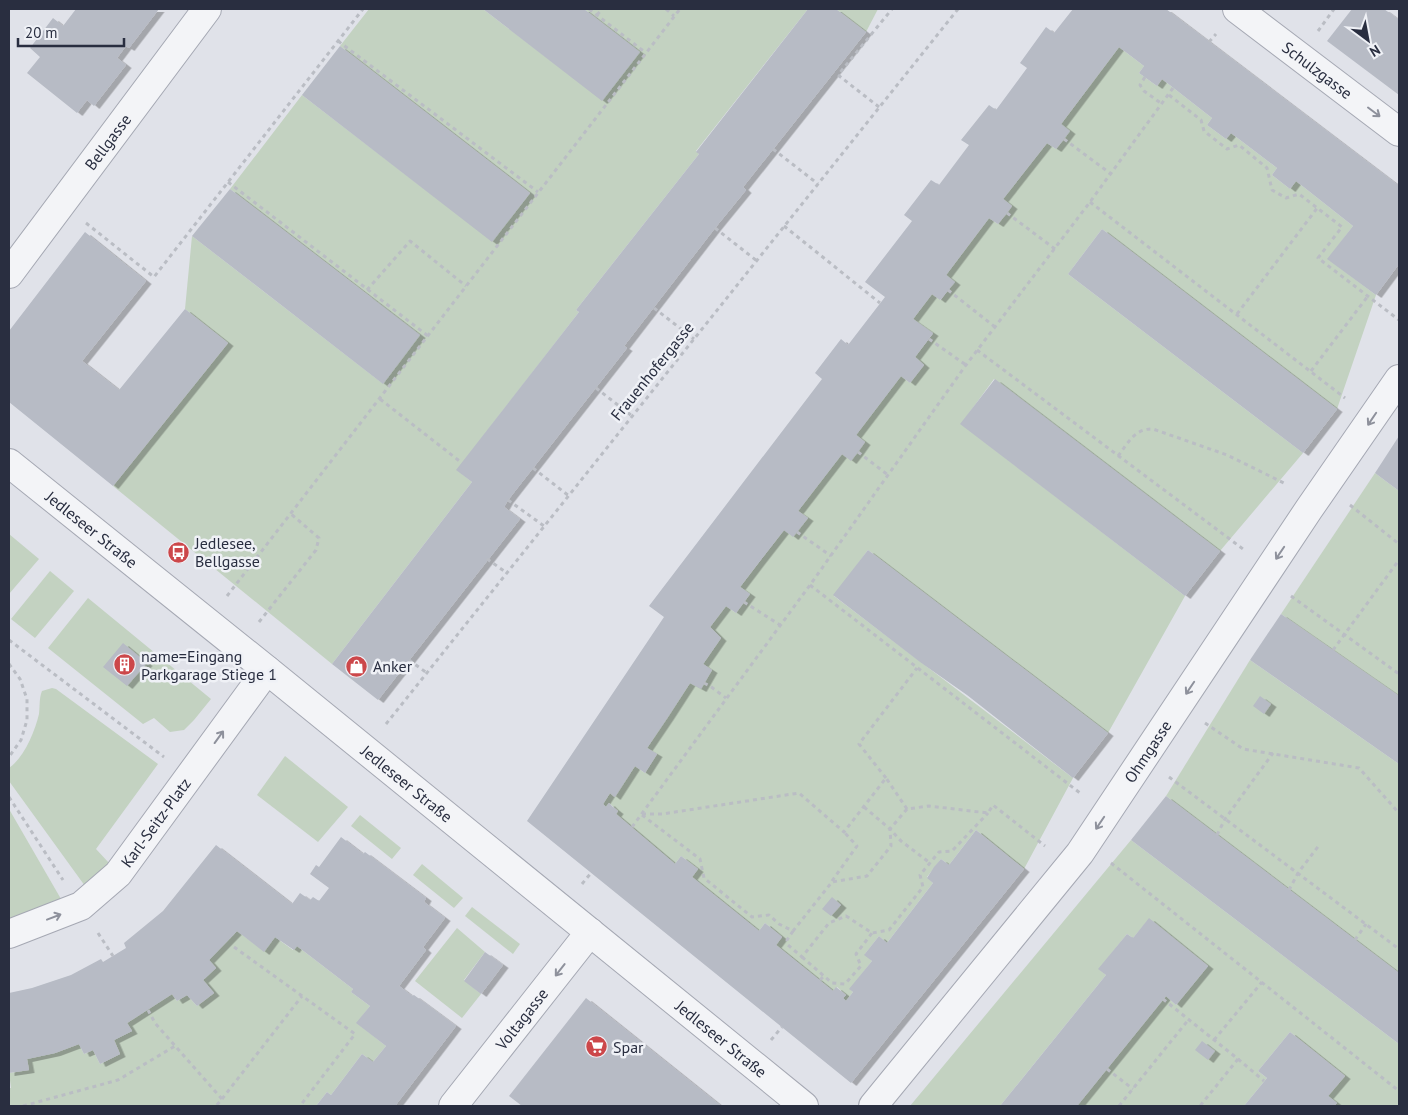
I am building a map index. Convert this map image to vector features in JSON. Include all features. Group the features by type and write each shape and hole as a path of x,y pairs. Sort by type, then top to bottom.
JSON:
{"street":[{"name":"Bellgasse","path":"9,274 207,9"},
{"name":"Schulzgasse","path":"1237,9 1399,132"},
{"name":"Ohmgasse","path":"873,1106 1079,853 1399,379"},
{"name":"Jedleseer Straße","path":"9,463 268,670 804,1106"},
{"name":"Karl-Seitz-Platz","path":"9,934 81,906 118,874 268,670"},
{"name":"Voltagasse","path":"453,1106 590,932"}],"path":[{"path":"62,204 154,277 363,9"},
{"path":"590,9 646,53"},
{"path":"597,15 602,9"},
{"path":"666,9 674,16"},
{"path":"207,622 680,9"},
{"path":"879,107 838,75 892,9"},
{"name":"Frauenhofergasse","path":"366,750 958,9"},
{"path":"338,41 538,192"},
{"path":"1145,77 1140,85 1144,91 1162,104"},
{"path":"632,827 810,585 966,365 1055,249 1173,88"},
{"path":"1169,94 1201,120 1204,132 1227,149 1240,145 1267,168 1272,190 1286,198 1300,194 1342,227 1318,258 1399,320"},
{"path":"1064,139 1111,174"},
{"path":"773,149 818,184"},
{"path":"228,182 428,336"},
{"path":"1090,202 1372,419"},
{"path":"1237,314 1318,207"},
{"path":"1007,214 1055,249"},
{"path":"784,226 880,303"},
{"path":"715,228 757,261"},
{"path":"367,290 410,241 466,286"},
{"path":"948,290 995,327"},
{"path":"1310,371 1368,296"},
{"path":"654,308 694,339"},
{"path":"929,339 966,365"},
{"path":"978,350 1118,456 1266,574 1280,588 1399,674"},
{"path":"596,388 632,416"},
{"path":"380,399 462,463"},
{"path":"1118,456 1135,434 1145,428 1153,429 1227,455 1293,488 1320,494 1399,544"},
{"path":"858,452 888,475"},
{"path":"533,468 569,496"},
{"path":"508,500 544,526"},
{"path":"239,648 316,550 320,538 291,514"},
{"path":"797,532 830,556"},
{"path":"488,559 508,573"},
{"path":"1333,650 1399,560"},
{"path":"810,585 1106,814"},
{"path":"744,602 780,625"},
{"path":"9,646 10,641 166,758 183,756 200,764"},
{"path":"410,660 427,672"},
{"path":"9,664 20,678 27,699 27,720 21,740 9,757"},
{"path":"907,809 886,778 859,744 917,668"},
{"path":"704,683 726,698"},
{"path":"1179,705 1243,748 1359,768 1399,813"},
{"path":"1217,835 1225,819 1273,753"},
{"path":"1143,758 1399,949"},
{"path":"844,832 886,778"},
{"path":"642,814 662,814 799,793 844,832 857,846 832,882 792,931 787,940 788,946 832,983 845,984 860,966 856,954 872,933 889,930 923,886 920,875 939,852 952,851 988,813 993,805 1051,850 1079,853 1262,982 1399,1091"},
{"path":"9,796 81,906"},
{"path":"832,882 867,876 891,846 890,830 907,809 929,806 988,813"},
{"path":"864,807 901,841 930,863"},
{"path":"642,814 700,859 704,878 752,917 769,915 779,924 792,931"},
{"path":"1289,890 1298,873 1320,844"},
{"path":"802,957 829,923 846,916 872,933"},
{"path":"1355,940 1366,924"},
{"path":"234,947 355,1034 300,1106"},
{"path":"820,980 824,976"},
{"path":"1214,1040 1262,982"},
{"path":"216,1106 302,996"},
{"path":"1163,1000 1264,1081"},
{"path":"148,1010 155,1023 222,1099"},
{"path":"1119,1106 1189,1020"},
{"path":"23,1106 118,1080 175,1046"},
{"path":"1200,1106 1238,1059"},
{"path":"1107,1069 1133,1089"}],"green space":[{"path":"369,9 483,9 602,100 639,52 584,9 808,9 696,151 699,154 576,310 579,312 457,470 472,482 332,664 113,486 228,343 185,309 192,236 382,383 372,298 230,189 302,95 492,241 530,193 340,46"},
{"path":"836,9 878,9 866,32"},
{"path":"1119,47 1144,66 1139,73 1157,86 1162,79 1212,118 1207,125 1226,139 1231,133 1277,168 1272,175 1290,189 1296,181 1353,226 1328,259 1376,295 1337,409 1102,229 1068,274 1303,453 1220,551 994,379 961,424 1185,596 1108,733 868,550 834,596 1073,778 1024,869 976,830 949,865 941,859 927,877 933,883 887,943 879,936 865,954 872,961 850,989 853,992 846,1001 843,998 846,995 837,987 833,991 776,945 782,937 765,923 759,931 692,877 698,869 681,856 675,864 616,814 618,811 609,803 606,807 603,804 610,793 614,797 635,766 645,773 657,754 647,748 690,683 701,688 712,670 703,664 721,638 710,627 726,606 736,613 750,594 740,587 784,530 793,536 808,518 798,511 842,454 851,460 865,442 856,435 901,376 910,383 924,365 915,357 933,334 913,319 932,294 941,300 954,282 946,275 989,218 998,224 1012,206 1003,199 1047,143 1056,149 1064,139 1061,124"},
{"path":"1375,473 1399,491 1399,696 1281,614"},
{"path":"9,534 39,559 9,594"},
{"path":"50,571 74,591 35,638 11,619"},
{"path":"88,598 211,699 184,730 170,732 154,718 143,724 48,648"},
{"path":"1250,660 1399,764 1399,973 1166,796"},
{"path":"52,688 56,689 158,764 96,849 109,863 85,886 9,781 9,768 24,751 35,728 42,691"},
{"path":"285,756 348,807 318,842 257,795"},
{"path":"9,809 61,899 9,920"},
{"path":"360,815 401,848 392,859 351,826"},
{"path":"1131,840 1399,1044 1399,1106 1334,1106 1337,1103 1328,1096 1345,1076 1290,1032 1258,1071 1267,1078 1244,1106 1077,1106 1166,996 1176,1005 1208,966 1149,919 1133,938 1127,934 1099,969 1106,975 1000,1106 910,1106"},
{"path":"422,864 463,898 454,908 413,875"},
{"path":"472,907 520,944 513,954 465,916"},
{"path":"457,928 485,952 464,980 481,994 462,1018 415,981"},
{"path":"237,931 264,951 275,937 293,950 297,946 353,989 351,992 370,1006 357,1023 386,1046 373,1062 362,1054 331,1095 327,1092 316,1106 9,1106 9,1088 11,1088 9,1073 29,1070 27,1059 55,1053 79,1044 84,1054 93,1050 100,1064 120,1054 114,1040 132,1031 127,1023 172,994 177,1001 187,995 197,1006 214,993 203,980 216,968 209,960"}],"building":[{"path":"76,9 159,9 129,48 126,46 117,58 126,65 94,106 87,100 77,113 27,73 40,57 30,48 53,18 63,26"},
{"path":"483,9 584,9 640,52 602,101"},
{"path":"808,9 836,9 866,32 743,187 746,190 624,346 627,348 508,500 504,507 520,519 378,700 332,664 472,482 456,470 579,312 576,310 699,154 696,152"},
{"path":"1073,9 1166,9 1399,186 1399,264 1376,295 1327,259 1353,226 1296,181 1290,189 1272,175 1277,168 1231,133 1226,139 1207,125 1212,118 1162,79 1157,86 1139,73 1144,66 1119,47 1061,124 1070,131 1064,139 1056,149 1047,143 1003,199 1012,206 1007,213 998,224 989,218 946,275 955,282 940,300 932,294 913,319 933,333 915,357 924,365 910,383 901,376 856,435 865,442 858,452 851,461 842,454 798,511 808,518 793,537 784,530 740,587 750,594 736,613 726,606 710,627 721,638 703,664 712,670 701,689 690,683 647,748 657,754 645,773 635,766 615,797 610,793 603,804 606,807 609,803 618,811 616,814 675,864 681,856 698,869 692,877 759,931 765,923 782,937 776,945 833,991 836,987 846,995 843,998 846,1001 853,992 849,989 872,961 864,955 879,936 887,943 933,883 927,878 934,867 941,859 949,865 976,830 1024,869 851,1083 527,821 664,617 649,606 822,379 815,373 841,339 848,345 885,297 865,282 912,221 904,215 931,180 939,185 969,145 961,140 989,105 996,110 1027,68 1020,63 1046,27 1054,33"},
{"path":"1352,9 1384,9 1399,20 1399,95 1327,41"},
{"path":"340,46 530,193 492,242 302,95"},
{"path":"230,189 420,335 383,384 192,236"},
{"path":"1102,229 1337,409 1303,453 1068,274"},
{"path":"85,232 146,281 82,361 119,390 185,309 228,343 113,486 9,402 9,331"},
{"path":"995,379 1220,551 1185,596 960,424"},
{"path":"1399,436 1399,491 1375,473"},
{"path":"868,550 1108,733 1073,778 967,695 920,662 833,595"},
{"path":"1281,614 1399,696 1399,764 1250,660"},
{"name":"name=Eingang Parkgarage Stiege 1","path":"123,643 147,663 127,686 103,667"},
{"path":"1260,696 1271,704 1264,714 1253,706"},
{"path":"1166,796 1399,973 1399,1044 1131,840"},
{"path":"341,837 363,854 365,852 426,898 424,902 445,918 423,947 426,950 399,986 456,1026 395,1106 316,1106 327,1092 331,1095 362,1054 373,1062 386,1046 356,1023 370,1006 351,992 353,989 297,946 294,950 275,937 264,952 237,931 209,960 216,968 203,980 214,993 197,1006 187,995 177,1001 172,994 127,1023 132,1031 114,1040 120,1054 100,1064 93,1050 84,1054 79,1044 55,1053 27,1059 29,1070 9,1073 9,993 32,988 71,975 101,959 103,962 126,948 124,943 163,911 216,845 292,904 300,893 310,900 313,897 319,901 329,888 310,874 316,865 319,867"},
{"path":"832,897 841,905 831,916 822,909"},
{"path":"1149,918 1208,966 1176,1005 1166,996 1077,1106 1000,1106 1106,975 1098,969 1127,934 1133,938"},
{"path":"485,952 503,965 481,994 464,981"},
{"name":"Spar","path":"586,998 721,1106 522,1106 509,1096"},
{"path":"1290,1032 1345,1076 1328,1096 1337,1103 1334,1106 1244,1106 1267,1078 1258,1071"},
{"path":"1202,1041 1215,1051 1208,1060 1195,1050"}],"place":[{"name":"Jedlesee, Bellgasse","path":"179,552"},
{"name":"name=Eingang Parkgarage Stiege 1","path":"125,665"},
{"name":"Anker","path":"357,666"},
{"name":"Spar","path":"597,1047"}]}
